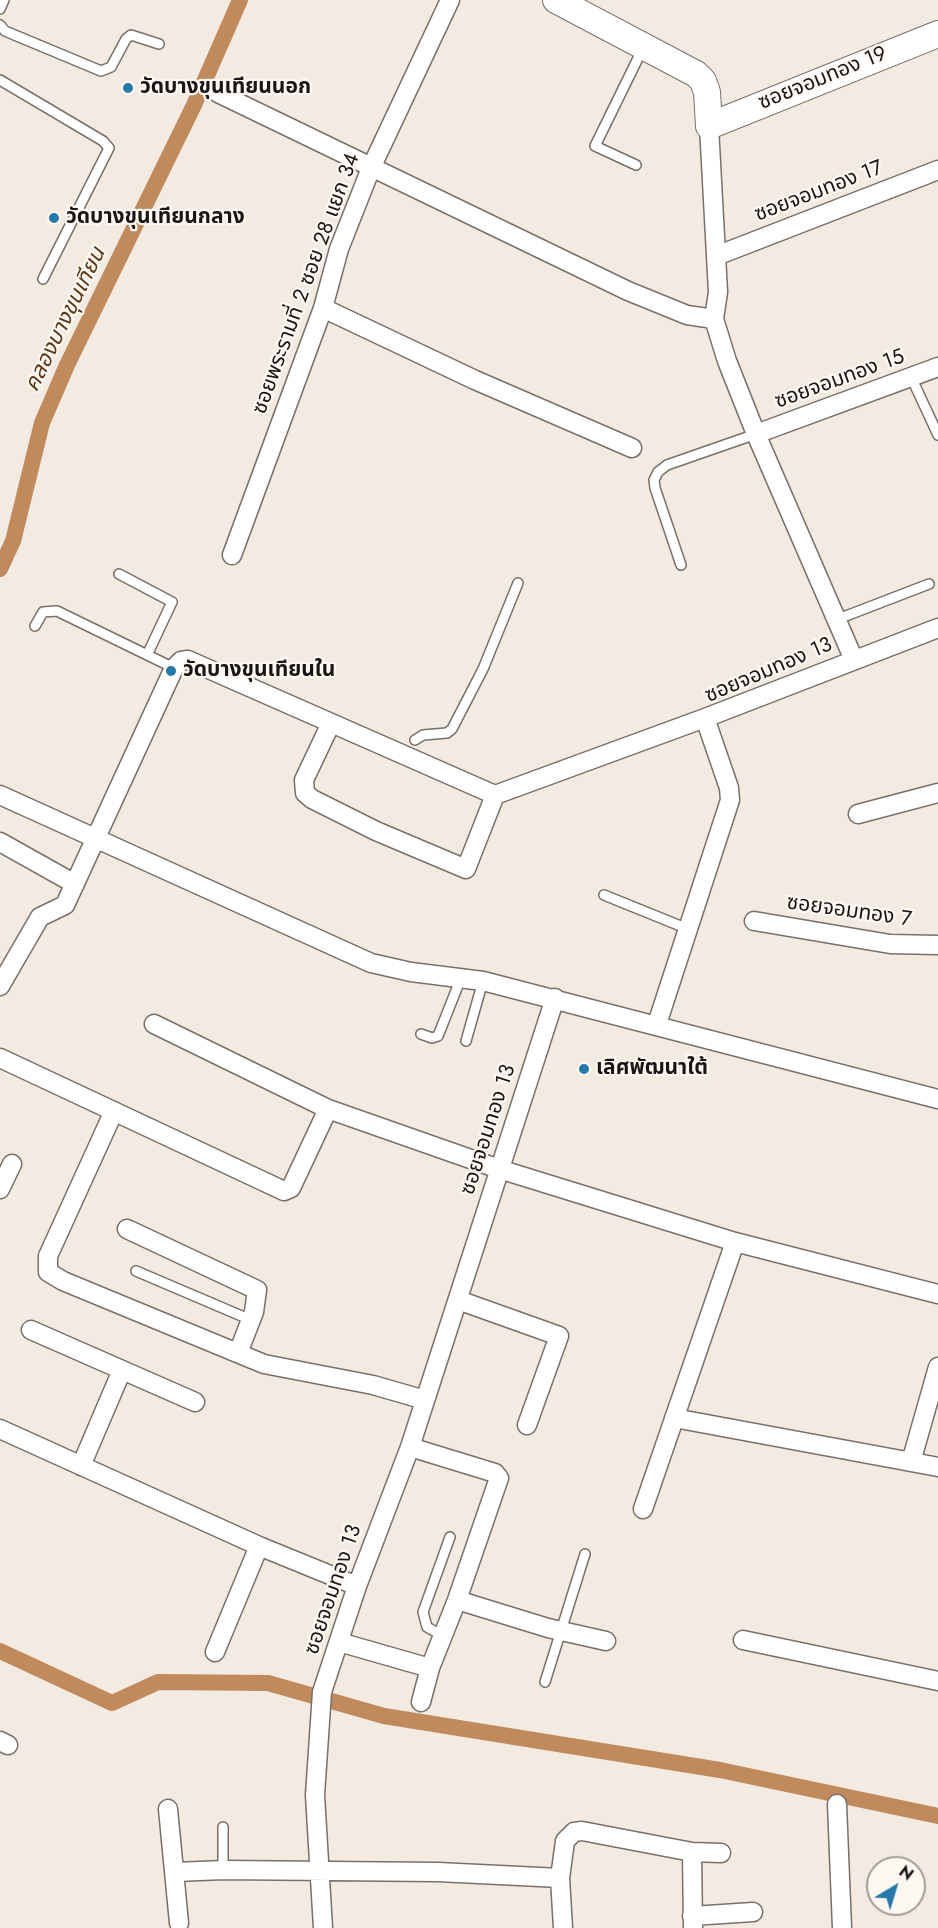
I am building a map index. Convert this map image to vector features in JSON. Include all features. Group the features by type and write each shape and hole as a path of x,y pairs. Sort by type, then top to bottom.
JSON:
{"street":[{"name":"ซอยพระรามที่ 2 ซอย 28 แยก 34","path":"232,555 323,308 339,249 370,168 450,0"},
{"path":"556,0 685,67 703,81 707,92 718,292 714,319 727,361 756,434 854,660"},
{"name":"ซอยจอมทอง 19","path":"709,126 938,34"},
{"path":"218,93 628,291 687,315 714,319"},
{"name":"ซอยจอมทอง 17","path":"716,256 938,170"},
{"path":"323,308 475,380 632,447"},
{"name":"ซอยจอมทอง 15","path":"756,434 938,368"},
{"name":"ซอยจอมทอง 13","path":"657,1024 730,800 729,788 705,718 938,628"},
{"path":"0,986 40,917 52,909 64,906 174,668 181,661 189,660 331,723 409,754 495,795 705,718"},
{"path":"331,723 304,780 305,793 312,800 386,836 462,869 468,868 495,795"},
{"path":"858,814 938,793"},
{"path":"0,795 258,914 371,963 483,981 555,998 938,1099"},
{"path":"0,842 75,884"},
{"name":"ซอยจอมทอง 7","path":"754,921 890,944 938,945"},
{"name":"ซอยจอมทอง 13","path":"323,1928 315,1795 322,1692 357,1586 410,1448 555,998"},
{"path":"154,1024 327,1109 499,1169 735,1242 938,1294"},
{"path":"0,1058 284,1191 291,1188 327,1109"},
{"path":"114,1111 48,1256 48,1272 63,1281 264,1364 373,1385 425,1400"},
{"path":"0,1189 12,1164"},
{"path":"127,1229 252,1285 257,1290 251,1320 238,1353"},
{"path":"643,1509 735,1242"},
{"path":"458,1300 559,1336 527,1425"},
{"path":"31,1330 195,1402"},
{"path":"911,1462 938,1367"},
{"path":"81,1466 123,1370"},
{"path":"674,1418 938,1467"},
{"path":"0,1429 259,1546 357,1586"},
{"path":"410,1448 498,1476 498,1483 457,1600 430,1668 421,1702"},
{"path":"215,1652 259,1546"},
{"path":"457,1600 560,1631 606,1641"},
{"path":"743,1640 938,1681"},
{"path":"339,1642 430,1668"},
{"path":"837,1804 842,1928"},
{"path":"168,1809 176,1872 179,1923"},
{"path":"563,1928 561,1853 565,1841 574,1832 593,1833 692,1852 720,1853"},
{"path":"692,1852 693,1922 753,1912"},
{"path":"176,1872 223,1870 438,1872 560,1878"}],"lane":[{"path":"0,9 4,0"},
{"path":"0,26 5,31 101,71 111,67 126,39 131,35 159,44"},
{"path":"636,165 595,146 644,45"},
{"path":"0,80 104,141 109,148 43,279"},
{"path":"912,379 938,435"},
{"path":"681,565 655,488 654,480 658,472 667,465 756,434"},
{"path":"119,574 172,602 148,653"},
{"path":"416,740 423,735 447,733 452,729 483,669 518,583"},
{"path":"838,619 929,584"},
{"path":"35,626 43,612 52,610 148,653 174,668"},
{"path":"604,894 688,929"},
{"path":"421,1034 432,1038 438,1036 461,978"},
{"path":"466,1041 483,981"},
{"path":"136,1271 251,1320"},
{"path":"443,1636 427,1627 423,1612 450,1536"},
{"path":"545,1682 585,1554"},
{"path":"223,1827 223,1870"}],"waterway":[{"name":"คลองบางขุนเทียน","path":"0,569 13,541 42,423 67,365 194,105 240,0"},
{"path":"0,1651 112,1703 158,1682 268,1683 384,1716 720,1770 938,1816"}],"place":[{"name":"วัดบางขุนเทียนนอก","path":"128,88"},
{"name":"วัดบางขุนเทียนกลาง","path":"54,218"},
{"name":"วัดบางขุนเทียนใน","path":"171,671"},
{"name":"เลิศพัฒนาใต้","path":"584,1069"}]}
